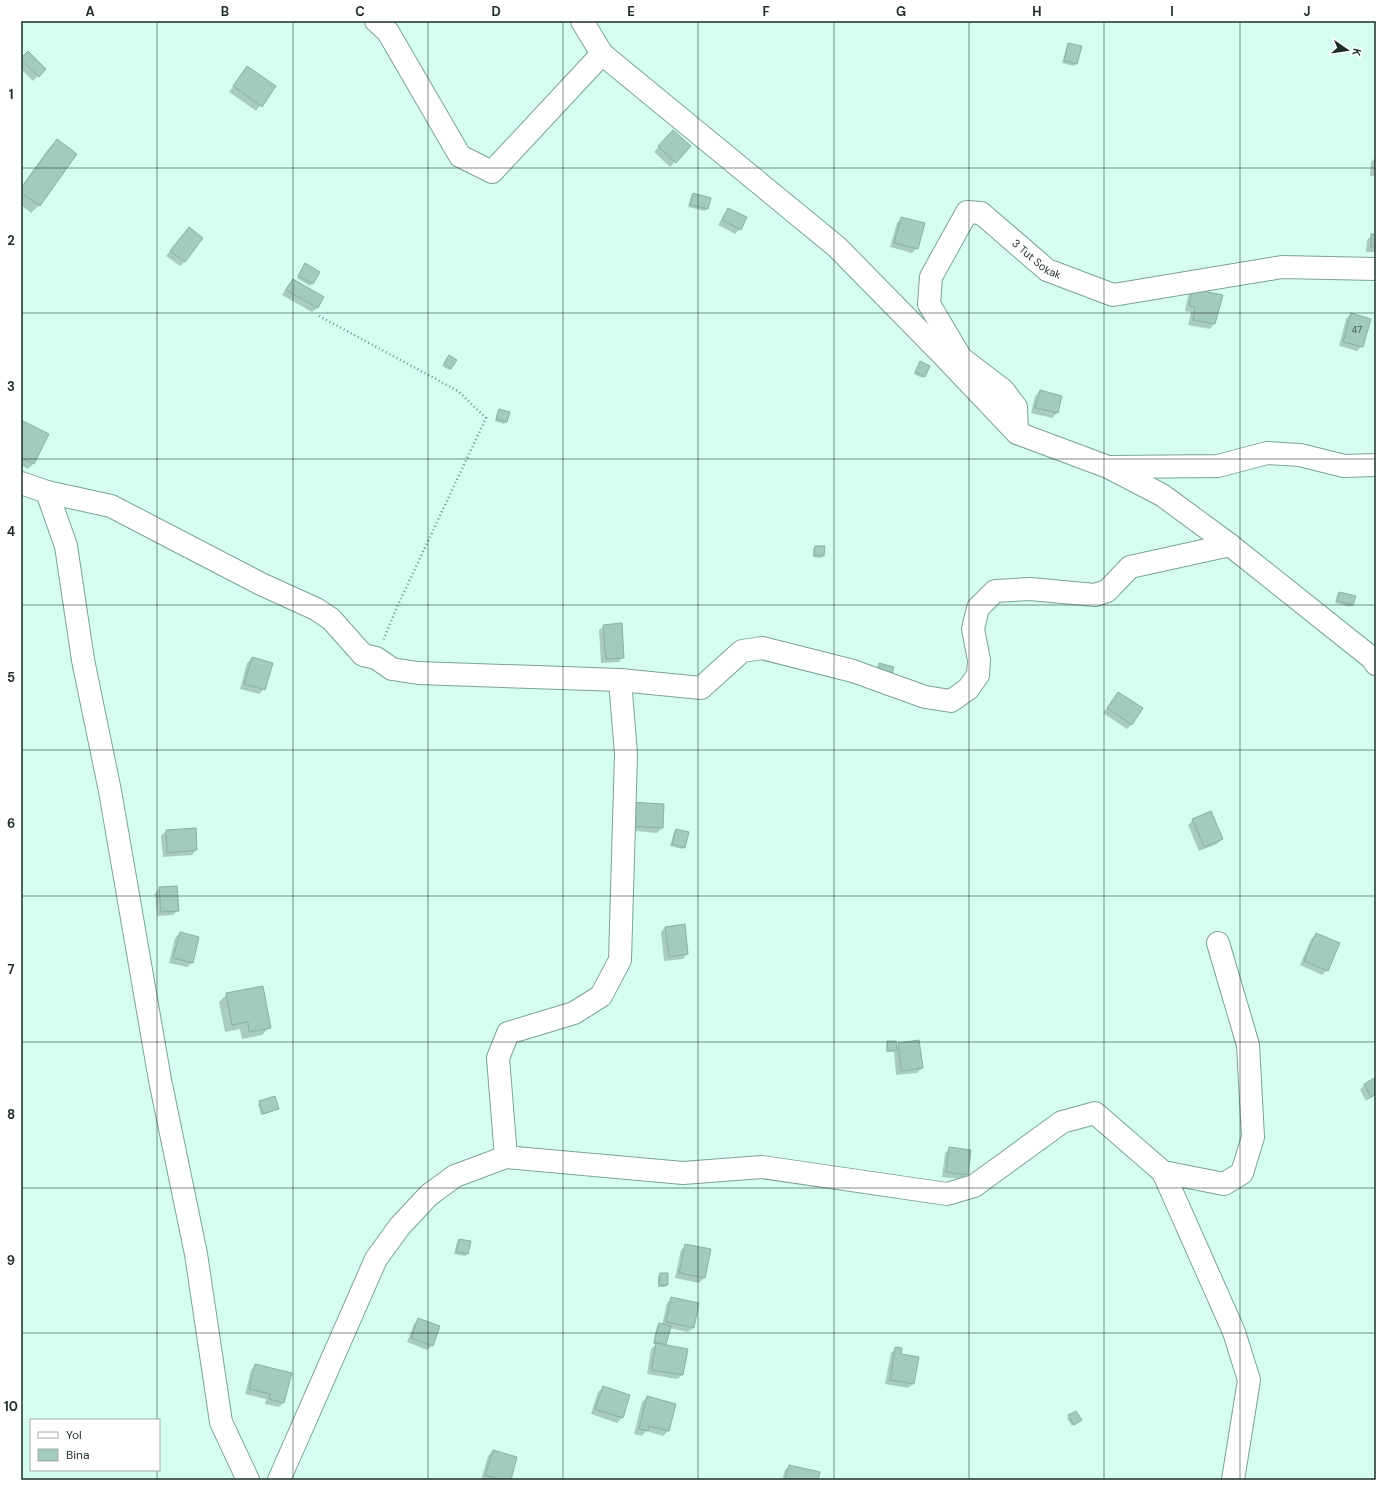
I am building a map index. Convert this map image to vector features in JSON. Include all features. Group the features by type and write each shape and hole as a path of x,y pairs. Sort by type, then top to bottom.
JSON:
{"street":[{"path":"376,21 388,32 460,156 492,172 602,54"},
{"path":"582,21 602,54 838,247 1017,434 1108,467 1162,495 1230,544 1367,654 1376,664"},
{"name":"3 Tut Sokak","path":"1017,434 1016,407 1003,390 961,358 929,304 932,278 967,212 981,214 1047,270 1113,295 1282,266 1376,269"},
{"path":"1108,467 1218,466 1266,453 1300,456 1344,466 1376,465"},
{"path":"21,483 47,492 111,506 260,584 316,609 331,619 363,655 376,658 392,669 418,673 620,680 701,688 742,652 762,648 853,671 925,697 951,701 968,689 978,675 979,660 973,628 978,608 995,591 1030,589 1096,595 1107,591 1130,567 1230,544"},
{"path":"47,492 66,546 83,660 110,791 160,1080 196,1254 221,1422 248,1480"},
{"path":"506,1157 498,1058 508,1033 574,1013 601,996 620,960 626,754 620,680"},
{"path":"1163,1172 1224,1184 1242,1173 1253,1137 1248,1045 1218,943"},
{"path":"279,1480 376,1259 400,1226 429,1195 455,1176 506,1157 683,1172 762,1167 947,1194 974,1186 1062,1122 1095,1113 1163,1172 1234,1332 1249,1380 1233,1480"}],"path":[{"path":"319,316 458,391 486,418 397,607 376,658"}],"building":[{"path":"1068,43 1082,46 1077,64 1064,61"},
{"path":"28,51 46,69 39,77 21,60 21,58"},
{"path":"247,66 276,86 262,107 233,86"},
{"path":"673,130 691,146 676,163 658,146"},
{"path":"57,139 77,154 40,206 21,193 21,188"},
{"path":"693,193 711,198 708,209 690,205"},
{"path":"728,208 747,217 741,230 722,220"},
{"path":"901,217 925,223 918,249 894,243"},
{"path":"189,227 203,238 185,262 170,251"},
{"path":"1371,234 1376,234 1376,247 1371,247"},
{"path":"305,263 320,272 313,284 298,276"},
{"path":"293,279 324,297 318,308 286,290"},
{"path":"1193,289 1223,295 1215,324 1193,320 1195,307 1189,306"},
{"path":"1351,313 1371,319 1363,347 1343,342"},
{"path":"449,355 457,360 451,369 444,363"},
{"path":"920,361 930,366 925,377 915,372"},
{"path":"1040,390 1062,396 1058,413 1035,408"},
{"path":"499,409 510,412 507,422 496,419"},
{"path":"23,421 49,434 34,464 21,458 21,424"},
{"path":"815,546 825,546 824,556 814,555"},
{"path":"1339,592 1356,596 1353,605 1337,601"},
{"path":"622,623 624,658 606,659 603,625"},
{"path":"252,657 273,663 265,690 244,684"},
{"path":"879,663 894,667 892,674 877,670"},
{"path":"1118,692 1143,708 1132,725 1107,708"},
{"path":"629,802 664,804 663,828 627,826"},
{"path":"1211,811 1223,839 1204,847 1192,819"},
{"path":"196,828 197,850 167,853 166,830"},
{"path":"676,829 689,832 685,848 672,844"},
{"path":"177,886 179,911 161,912 159,887"},
{"path":"685,924 688,954 669,957 665,927"},
{"path":"180,932 199,937 193,963 173,958"},
{"path":"1316,933 1340,943 1328,971 1304,961"},
{"path":"263,986 271,1028 249,1032 248,1022 232,1025 226,993"},
{"path":"919,1040 923,1068 901,1071 898,1043"},
{"path":"887,1041 896,1041 897,1050 888,1051"},
{"path":"1376,1077 1376,1094 1371,1097 1364,1084"},
{"path":"275,1096 279,1109 263,1114 259,1101"},
{"path":"949,1147 971,1150 968,1175 946,1172"},
{"path":"459,1239 471,1241 468,1254 456,1252"},
{"path":"685,1244 711,1249 705,1278 679,1273"},
{"path":"660,1273 668,1273 668,1285 659,1285"},
{"path":"671,1297 699,1303 694,1328 666,1322"},
{"path":"418,1318 440,1326 433,1346 411,1338"},
{"path":"659,1323 671,1326 666,1345 654,1342"},
{"path":"656,1343 688,1349 683,1375 651,1370"},
{"path":"895,1347 902,1348 901,1354 919,1357 914,1384 890,1380"},
{"path":"255,1364 292,1373 284,1403 269,1399 270,1394 249,1389"},
{"path":"603,1386 630,1395 623,1418 595,1409"},
{"path":"647,1396 676,1404 669,1431 649,1426 648,1431 639,1429"},
{"path":"1076,1411 1082,1420 1074,1425 1068,1415"},
{"path":"493,1450 517,1457 511,1480 502,1480 485,1475"},
{"path":"789,1465 820,1472 818,1480 785,1480"}]}
